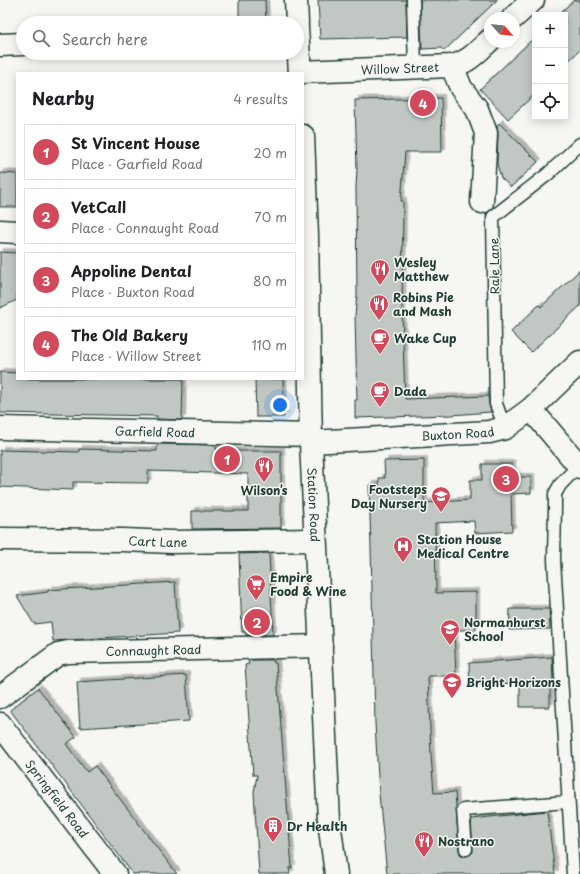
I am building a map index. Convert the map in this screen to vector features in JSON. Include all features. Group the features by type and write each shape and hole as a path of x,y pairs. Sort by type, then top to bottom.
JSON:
{"street":[{"path":"296,0 296,16"},
{"path":"520,12 533,0"},
{"path":"0,44 16,44"},
{"name":"Willow Street","path":"300,72 461,65 484,46"},
{"path":"299,60 300,72"},
{"path":"452,66 461,88 477,109 486,133 482,202"},
{"name":"Station Road","path":"304,186 315,540 329,821 336,874"},
{"path":"0,231 16,232"},
{"name":"Buxton Road","path":"311,438 490,432 505,428 531,408 580,362"},
{"path":"531,408 579,466"},
{"name":"Garfield Road","path":"0,428 311,438"},
{"name":"Cart Lane","path":"0,539 172,542 315,540"},
{"name":"Connaught Road","path":"0,697 58,654 68,652 321,646"},
{"name":"Springfield Road","path":"0,724 115,874"}],"lane":[{"path":"414,0 415,68"},
{"name":"Rale Lane","path":"505,428 496,404 493,217 548,174 580,144"},
{"path":"573,874 554,560 554,508 556,494 560,485 579,466"},
{"path":"466,849 463,810 568,802"}],"building":[{"path":"239,0 265,0 266,16 239,16"},
{"path":"318,0 406,0 407,37 320,39"},
{"path":"420,0 497,0 444,51 441,48 422,49"},
{"path":"574,0 580,0 580,50 568,61 568,12 561,12"},
{"path":"532,40 532,97 508,119 480,89"},
{"path":"441,98 442,152 405,152 401,201 403,201 402,310 405,399 488,396 491,412 451,415 355,418 355,400 357,400 355,315 357,295 357,169 355,100"},
{"path":"499,123 538,162 511,187 501,178 497,164 497,126"},
{"path":"0,173 16,174 16,207 0,207"},
{"path":"0,252 16,253 16,300 0,308"},
{"path":"580,270 580,306 531,352 511,332 539,305 541,307"},
{"path":"0,372 16,373 16,380 183,380 182,420 157,419 157,416 0,413"},
{"path":"255,380 283,380 284,417 256,417"},
{"path":"157,444 216,445 216,449 238,451 281,451 281,528 192,529 192,511 248,511 248,474 148,471 148,483 73,482 73,490 0,487 0,450 79,452 79,449 157,451"},
{"path":"424,460 424,503 470,500 470,480 482,480 482,464 512,464 512,477 531,477 531,493 511,494 512,531 475,533 474,521 435,523 436,593 476,592 476,630 454,630 456,676 428,676 431,755 434,793 455,792 460,854 467,856 473,852 471,819 547,811 555,874 387,874 379,794 375,723 369,485 379,485 379,478 385,478 384,461"},
{"path":"269,553 273,635 246,635 245,632 242,632 239,554"},
{"path":"175,582 178,633 53,641 51,622 34,624 17,596 48,592 48,590"},
{"path":"510,609 549,609 550,629 509,630"},
{"path":"552,657 553,682 550,682 550,707 520,707 520,683 470,685 469,663"},
{"path":"248,660 273,660 274,663 276,663 292,868 289,868 290,874 259,874 254,792 257,775 253,775 245,665 249,664"},
{"path":"186,675 189,721 80,728 77,682"},
{"path":"38,688 76,737 66,744 87,772 95,766 177,874 133,874 10,710"}],"place":[{"name":"The Old Bakery","path":"423,103"},
{"name":"Wesley Matthew","path":"380,286"},
{"name":"Robins Pie and Mash","path":"379,321"},
{"name":"Wake Cup","path":"380,355"},
{"name":"Dada","path":"380,408"},
{"name":"St Vincent House","path":"227,459"},
{"name":"Appoline Dental","path":"506,479"},
{"name":"Wilson’s","path":"264,483"},
{"name":"Footsteps Day Nursery","path":"441,513"},
{"name":"Station House Medical Centre","path":"403,563"},
{"name":"Empire Food & Wine","path":"256,601"},
{"name":"VetCall","path":"257,622"},
{"name":"Normanhurst School","path":"450,646"},
{"name":"Bright Horizons","path":"452,699"},
{"name":"Dr Health","path":"273,843"},
{"name":"Nostrano","path":"424,858"}]}
